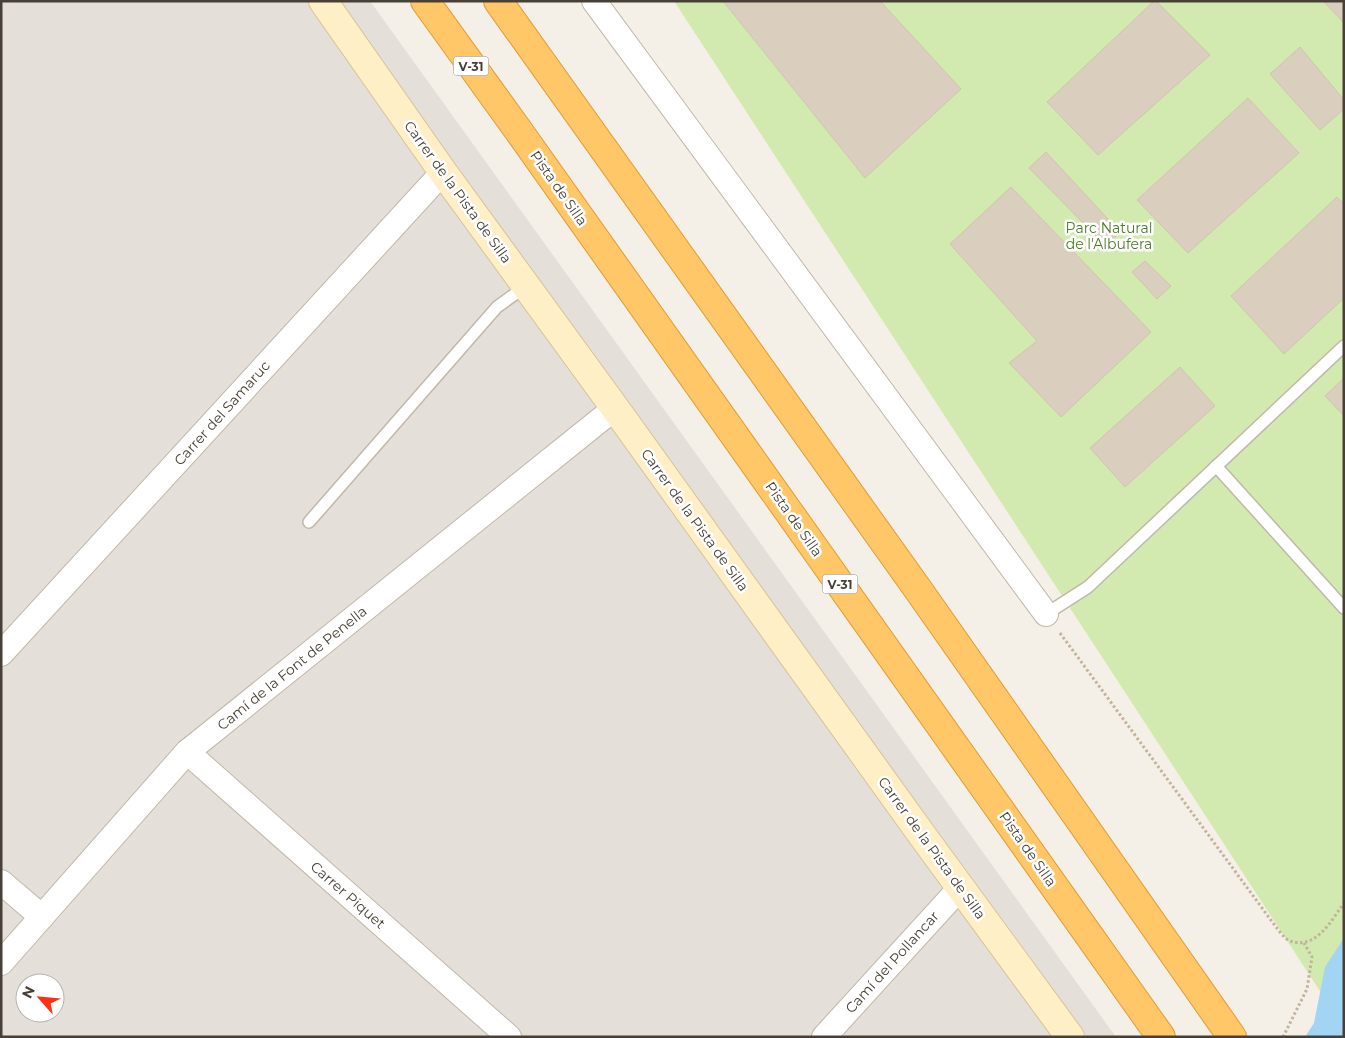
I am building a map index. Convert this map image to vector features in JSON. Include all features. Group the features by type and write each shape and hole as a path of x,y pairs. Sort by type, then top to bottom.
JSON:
{"highway":[{"name":"Pista de Silla","path":"425,1 1161,1037"},
{"path":"498,1 916,588 1225,1028"}],"street":[{"name":"Carrer de la Pista de Silla","path":"323,1 443,172 960,888 1070,1037"},
{"path":"594,1 1046,614"},
{"name":"Carrer del Samaruc","path":"1,654 443,172"},
{"name":"Camí de la Font de Penella","path":"1,963 187,752 615,408"},
{"name":"Carrer Piquet","path":"187,752 509,1037"},
{"path":"1,882 42,917"},
{"name":"Camí del Pollancar","path":"824,1037 960,888"}],"lane":[{"path":"309,522 496,307 526,286"},
{"path":"1046,614 1088,587 1344,346"},
{"path":"1216,466 1344,608"}],"path":[{"path":"1046,614 1288,941 1304,943 1320,935 1344,904"},
{"path":"1283,1037 1307,989 1312,957 1304,943"}],"shaded area":[{"path":"1,1 370,1 1116,1037 1,1037"}],"green space":[{"name":"Parc Natural de l'Albufera","path":"674,1 1344,1 1344,1028"}],"water":[{"path":"1344,938 1344,1037 1305,1037 1314,1023 1325,967"}],"building":[{"path":"723,1 880,1 961,89 865,178"},
{"path":"1154,1 1210,55 1098,155 1047,102"},
{"path":"1323,1 1344,1 1344,23"},
{"path":"1300,47 1344,100 1344,109 1320,130 1270,74"},
{"path":"1248,98 1299,153 1188,253 1137,200"},
{"path":"1046,152 1120,232 1106,246 1029,168"},
{"path":"1011,187 1151,332 1061,417 1009,363 1037,341 950,244"},
{"path":"1337,197 1344,204 1344,298 1284,354 1231,296"},
{"path":"1145,261 1171,286 1157,299 1132,272"},
{"path":"1180,367 1215,406 1125,487 1090,448"},
{"path":"1344,378 1344,416 1325,396"}]}
